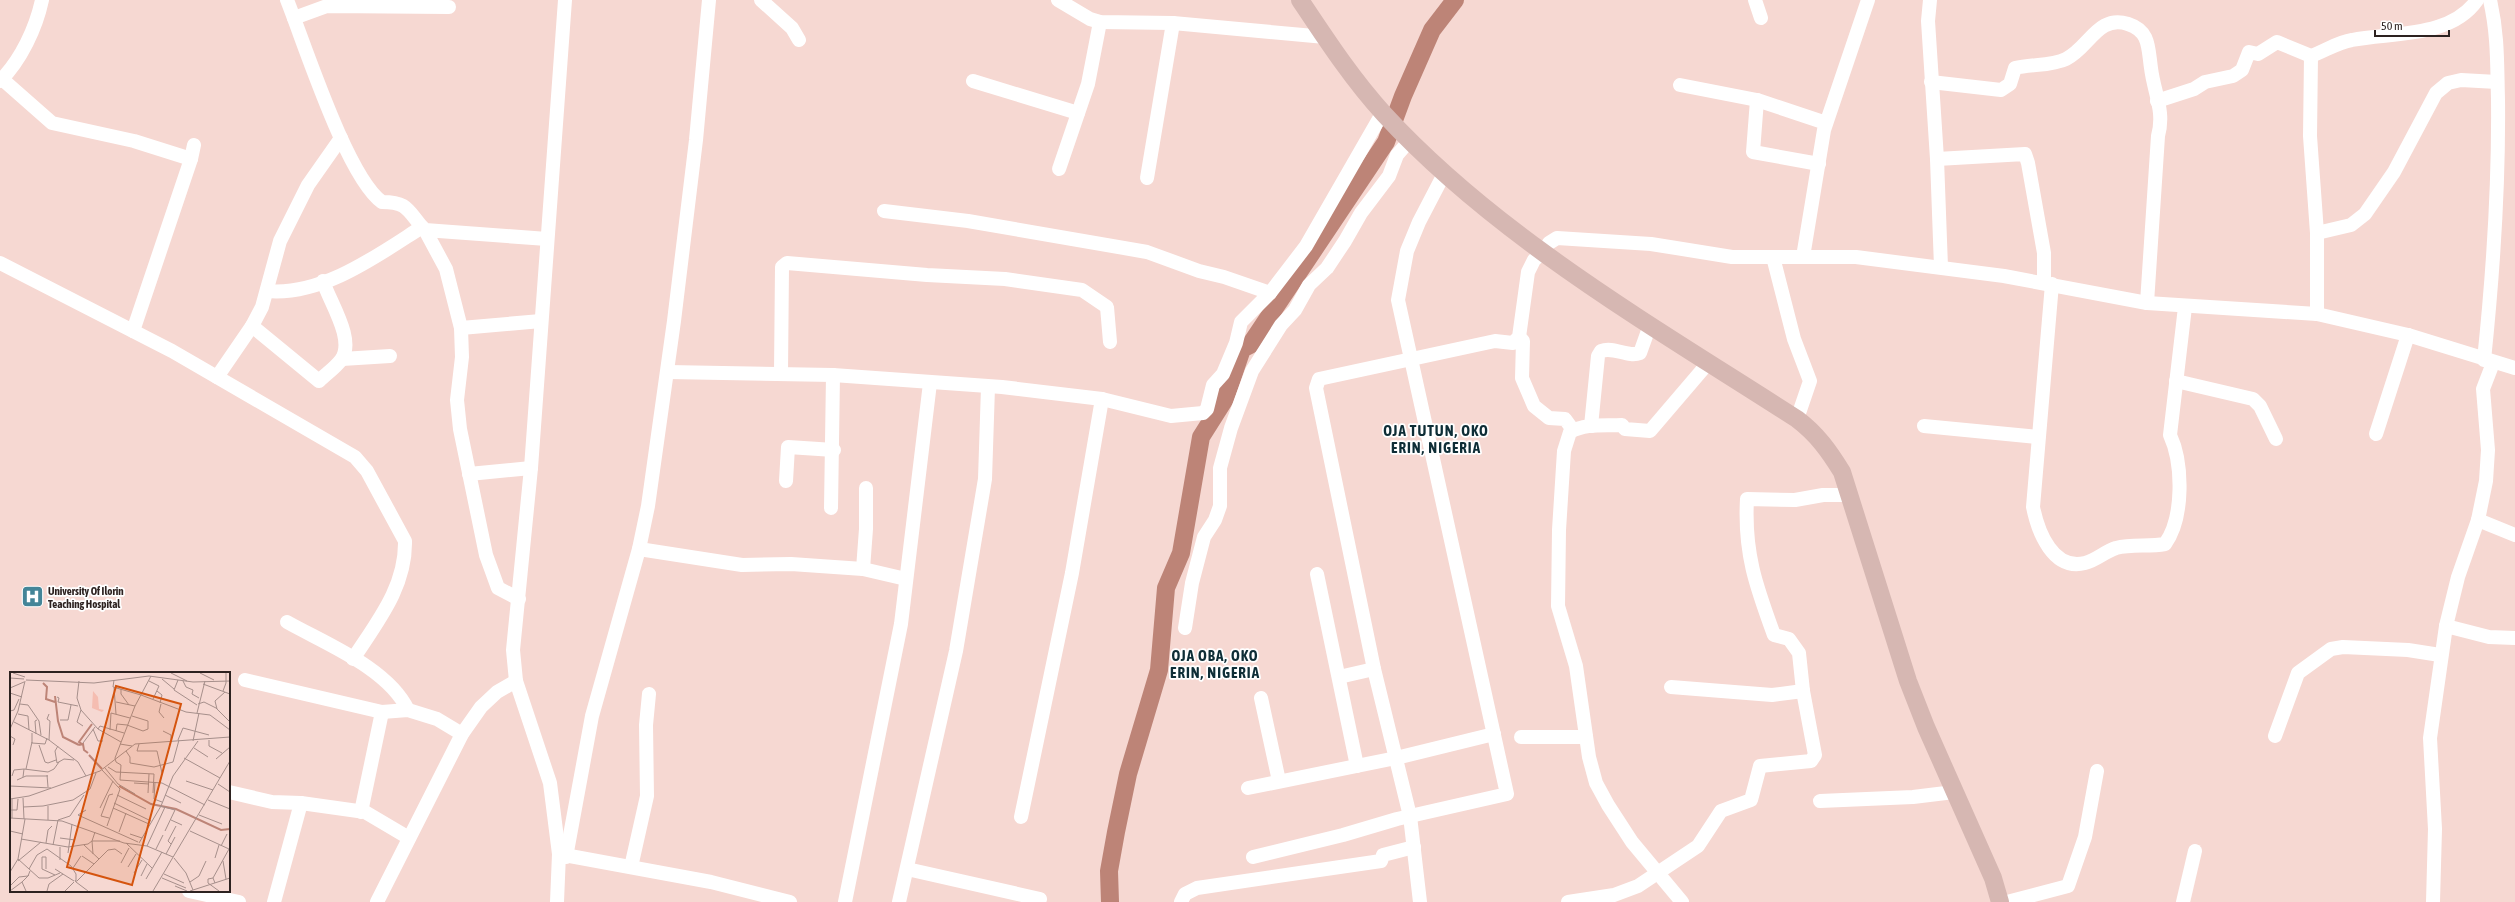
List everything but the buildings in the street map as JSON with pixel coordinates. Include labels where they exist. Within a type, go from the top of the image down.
[{"type":"main road","points":[[1300,0],[1325,37],[1385,115],[1444,174],[1544,251],[1615,303],[1797,419],[1810,429],[1827,447],[1842,472],[1908,681],[1954,792],[1993,878],[2000,902]]},
{"type":"street","points":[[42,0],[38,15],[24,47],[1,80],[52,123],[192,152],[133,331]]},
{"type":"street","points":[[287,0],[341,138],[367,188],[382,202],[398,202],[424,228],[446,269],[461,328],[462,357],[457,400],[469,474],[486,555],[495,581],[501,592],[519,599]]},
{"type":"street","points":[[562,855],[550,783],[516,680],[513,650],[531,468],[565,0]]},
{"type":"street","points":[[557,902],[562,855],[592,716],[639,549],[648,506],[668,372],[696,140],[709,0]]},
{"type":"street","points":[[761,0],[792,28],[799,40]]},
{"type":"street","points":[[1058,0],[1090,19],[1100,22],[1173,23],[1325,37]]},
{"type":"street","points":[[1755,0],[1761,18]]},
{"type":"street","points":[[1803,257],[1826,123],[1868,0]]},
{"type":"street","points":[[1930,0],[1928,21],[1937,159],[1941,267]]},
{"type":"street","points":[[2157,101],[2194,88],[2204,82],[2233,76],[2242,70],[2249,52],[2258,54],[2277,42],[2311,56],[2351,40],[2424,30],[2458,20],[2477,0]]},
{"type":"street","points":[[2433,902],[2435,829],[2430,738],[2440,655],[2458,577],[2478,520],[2486,481],[2488,450],[2483,389],[2489,361],[2498,148],[2498,52],[2490,0]]},
{"type":"street","points":[[294,18],[322,7],[373,3],[449,7]]},
{"type":"street","points":[[1931,82],[2001,90],[2010,84],[2015,68],[2067,59],[2097,29],[2108,23],[2121,21],[2138,27],[2147,39],[2153,87],[2161,109],[2162,122],[2158,136],[2147,303]]},
{"type":"street","points":[[1059,169],[1088,84],[1100,22]]},
{"type":"street","points":[[1147,178],[1173,23]]},
{"type":"street","points":[[2311,56],[2310,136],[2317,233],[2317,314]]},
{"type":"street","points":[[2317,233],[2351,225],[2365,214],[2394,172],[2436,93],[2448,83],[2461,80],[2497,82]]},
{"type":"street","points":[[973,81],[1078,113]]},
{"type":"street","points":[[1680,85],[1757,100],[1826,123]]},
{"type":"street","points":[[1757,100],[1753,152],[1819,164]]},
{"type":"street","points":[[668,372],[781,372],[833,374],[988,387],[1102,399],[1171,416],[1206,412],[1211,388],[1223,374],[1236,343],[1241,322],[1270,293],[1306,246],[1385,115]]},
{"type":"street","points":[[217,377],[252,326],[267,291],[280,241],[308,185],[341,138]]},
{"type":"street","points":[[1185,628],[1192,583],[1204,537],[1215,520],[1220,506],[1220,468],[1231,428],[1252,371],[1281,325],[1295,310],[1308,285],[1327,268],[1361,213],[1389,176],[1397,155],[1410,140]]},
{"type":"street","points":[[1937,159],[2025,154],[2044,253],[2048,283],[2034,513],[2042,540],[2064,561],[2075,565],[2086,563],[2116,548],[2165,544],[2169,538],[2176,517],[2179,491],[2176,448],[2170,435],[2185,307]]},
{"type":"street","points":[[1253,857],[1410,816],[1507,794],[1398,300],[1407,251],[1419,222],[1444,174]]},
{"type":"street","points":[[884,211],[968,221],[1147,252],[1199,271],[1224,277],[1270,293]]},
{"type":"street","points":[[267,291],[300,288],[348,274],[424,228],[547,239]]},
{"type":"street","points":[[1420,902],[1410,816],[1374,669],[1316,388],[1319,379],[1495,341],[1514,343],[1518,337],[1528,272],[1534,260],[1544,251],[1549,243],[1557,238],[1585,238],[1651,244],[1732,257],[1856,257],[1941,267],[2048,283],[2147,303],[2185,307],[2317,314],[2408,335],[2515,368]]},
{"type":"street","points":[[1773,257],[1794,339],[1810,381],[1797,419]]},
{"type":"street","points":[[0,263],[133,331],[217,377],[355,457],[367,471],[405,541],[405,552],[397,588],[353,659]]},
{"type":"street","points":[[781,372],[782,267],[787,263],[927,275],[1005,279],[1082,290],[1107,307],[1110,342]]},
{"type":"street","points":[[252,326],[319,381],[342,359],[346,349],[340,316],[328,297],[323,281]]},
{"type":"street","points":[[461,328],[541,321]]},
{"type":"street","points":[[1591,426],[1598,356],[1601,351],[1606,349],[1635,355],[1640,353],[1650,325]]},
{"type":"street","points":[[2376,434],[2408,335]]},
{"type":"street","points":[[1518,337],[1523,341],[1522,378],[1534,406],[1548,418],[1565,419],[1573,430]]},
{"type":"street","points":[[342,359],[390,356]]},
{"type":"street","points":[[1682,902],[1632,842],[1596,783],[1586,737],[1576,666],[1558,606],[1559,530],[1564,451],[1573,430],[1581,426],[1622,425],[1625,429],[1650,431],[1709,362]]},
{"type":"street","points":[[831,508],[834,450],[833,374]]},
{"type":"street","points":[[2176,381],[2252,399],[2260,406],[2276,438]]},
{"type":"street","points":[[846,902],[901,624],[930,383]]},
{"type":"street","points":[[898,902],[907,869],[956,651],[983,487],[988,387]]},
{"type":"street","points":[[1021,817],[1072,573],[1102,399]]},
{"type":"street","points":[[1924,426],[2038,437]]},
{"type":"street","points":[[786,481],[788,447],[834,450]]},
{"type":"street","points":[[469,474],[531,468]]},
{"type":"street","points":[[862,569],[866,529],[866,488]]},
{"type":"street","points":[[1568,902],[1614,895],[1638,886],[1698,846],[1721,811],[1751,800],[1760,766],[1812,761],[1815,755],[1803,691],[1799,653],[1789,639],[1774,636],[1753,576],[1749,549],[1748,499],[1796,500],[1822,495],[1849,495]]},
{"type":"street","points":[[2478,520],[2515,535]]},
{"type":"street","points":[[639,549],[742,565],[791,564],[862,569],[906,579]]},
{"type":"street","points":[[1317,574],[1357,766]]},
{"type":"street","points":[[287,622],[353,659],[388,682],[401,696],[408,710]]},
{"type":"street","points":[[2446,626],[2489,637],[2515,638]]},
{"type":"street","points":[[2275,736],[2298,674],[2332,649],[2343,647],[2408,650],[2440,655]]},
{"type":"street","points":[[1339,677],[1374,669]]},
{"type":"street","points":[[245,680],[382,712],[408,710],[437,719],[462,734]]},
{"type":"street","points":[[376,902],[462,734],[481,708],[496,692],[516,680]]},
{"type":"street","points":[[1671,687],[1772,695],[1803,691]]},
{"type":"street","points":[[631,867],[647,796],[646,725],[649,694]]},
{"type":"street","points":[[1261,698],[1279,781]]},
{"type":"street","points":[[361,812],[382,712]]},
{"type":"street","points":[[1248,788],[1396,758],[1494,734]]},
{"type":"street","points":[[1521,736],[1586,737]]},
{"type":"street","points":[[2007,902],[2068,886],[2085,837],[2097,771]]},
{"type":"street","points":[[230,792],[272,802],[301,803],[361,812],[409,838]]},
{"type":"street","points":[[1820,801],[1913,797],[1954,792]]},
{"type":"street","points":[[274,902],[301,803]]},
{"type":"street","points":[[1181,902],[1185,894],[1197,888],[1381,861],[1383,854],[1414,847]]},
{"type":"street","points":[[2183,902],[2196,851]]},
{"type":"street","points":[[562,855],[711,882],[790,902]]},
{"type":"street","points":[[907,869],[1040,899]]},
{"type":"street","points":[[194,892],[235,901]]},
{"type":"waterway","points":[[1110,902],[1109,871],[1116,832],[1128,774],[1159,670],[1166,588],[1181,553],[1201,437],[1225,399],[1242,349],[1250,345],[1386,142],[1403,96],[1432,30],[1455,0]]},
{"type":"place","name":"University Of Ilorin Teaching Hospital","points":[[32,597]]},
{"type":"district","name":"OJA TUTUN, OKO ERIN, NIGERIA","points":[[1436,440]]},
{"type":"district","name":"OJA OBA, OKO ERIN, NIGERIA","points":[[1215,664]]}]
